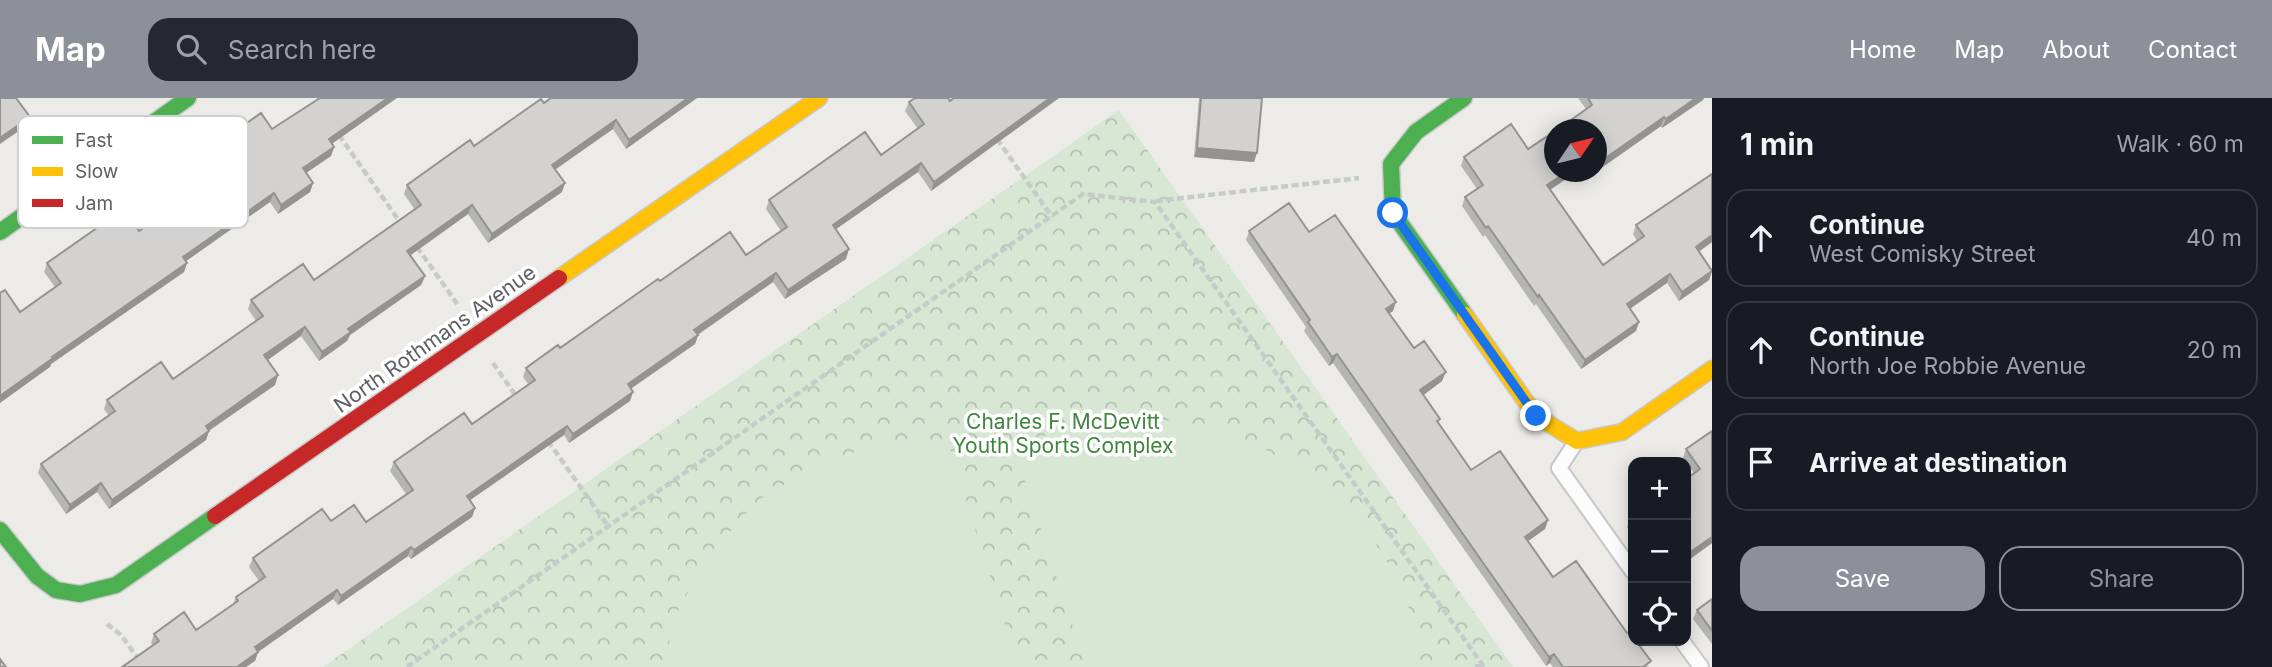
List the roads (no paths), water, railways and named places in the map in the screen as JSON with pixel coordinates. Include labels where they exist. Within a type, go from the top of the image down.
[{"type":"street","points":[[163,116],[188,98]]},
{"type":"street","name":"North Rothmans Avenue","points":[[0,530],[35,574],[51,587],[68,593],[93,592],[116,585],[819,98]]},
{"type":"street","points":[[1464,98],[1416,132],[1391,169],[1393,213],[1536,416],[1577,441],[1622,432],[1712,369]]},
{"type":"street","points":[[0,232],[18,219]]},
{"type":"lane","points":[[1577,441],[1559,468],[1628,565]]},
{"type":"lane","points":[[1686,646],[1701,667]]},
{"type":"park label","name":"Charles F. McDevitt Youth Sports Complex","points":[[1063,434]]}]
